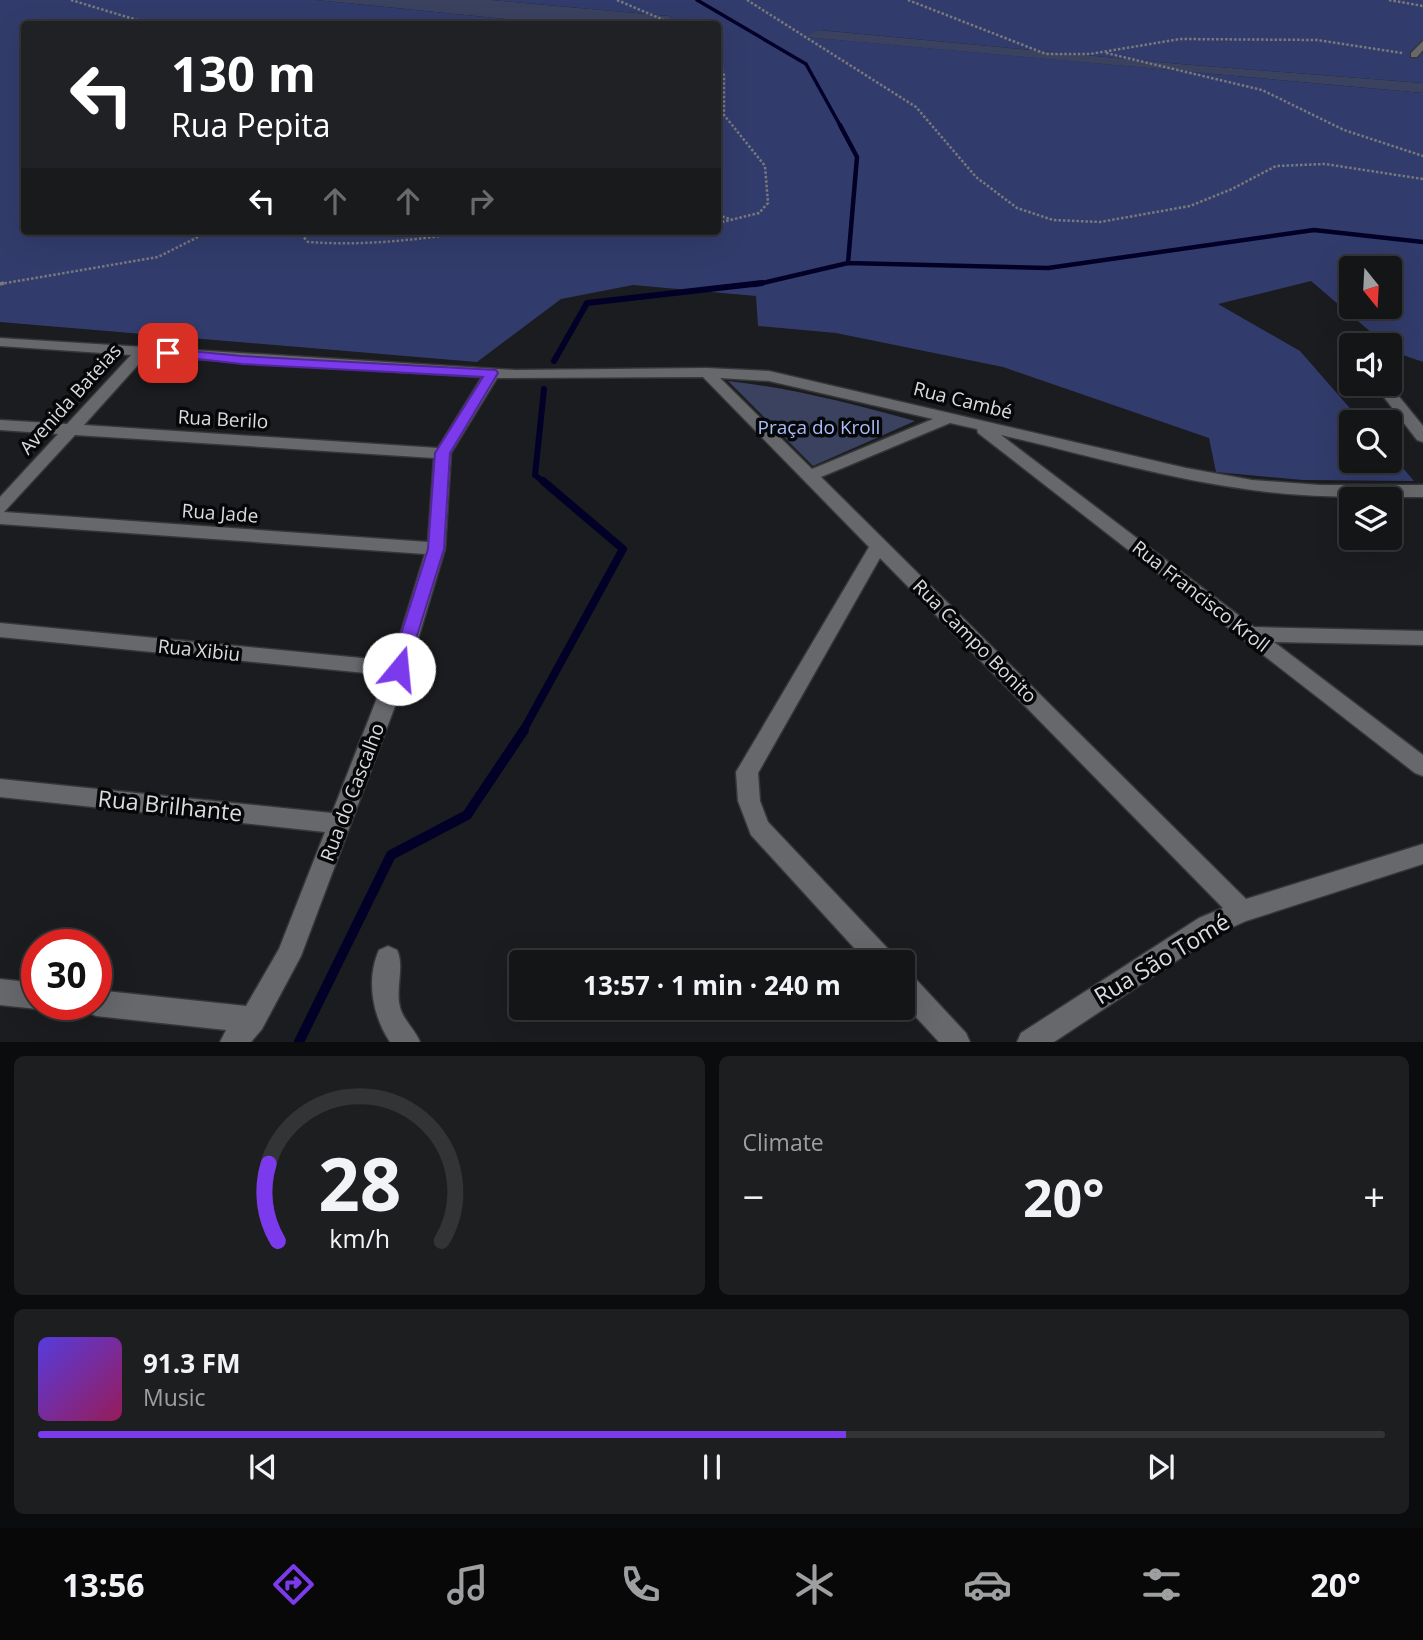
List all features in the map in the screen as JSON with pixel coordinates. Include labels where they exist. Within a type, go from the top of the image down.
[{"type":"street","points":[[1414,55],[1423,44]]},
{"type":"street","name":"Rua Cambé","points":[[0,342],[143,350],[242,360],[559,376],[706,372],[769,376],[1186,473],[1252,485],[1320,491],[1423,491]]},
{"type":"street","name":"Avenida Bateias","points":[[0,508],[143,350]]},
{"type":"street","name":"Rua Campo Bonito","points":[[706,372],[1242,911]]},
{"type":"street","name":"Rua do Cascalho","points":[[233,1041],[253,1020],[289,956],[399,669],[436,549],[443,453],[492,373]]},
{"type":"street","points":[[1390,396],[1423,437]]},
{"type":"street","points":[[809,476],[949,418]]},
{"type":"street","name":"Rua Berilo","points":[[0,425],[443,453]]},
{"type":"street","name":"Rua Francisco Kroll","points":[[978,426],[1423,767]]},
{"type":"street","name":"Rua Jade","points":[[0,518],[436,549]]},
{"type":"street","points":[[872,950],[760,828],[749,801],[747,772],[879,544]]},
{"type":"street","name":"Rua Xibiu","points":[[0,630],[399,669]]},
{"type":"street","points":[[1250,634],[1423,638]]},
{"type":"street","name":"Rua Brilhante","points":[[0,788],[340,824]]},
{"type":"street","name":"Rua São Tomé","points":[[1030,1041],[1208,926],[1242,911],[1423,854]]},
{"type":"street","points":[[388,958],[384,998],[391,1024],[407,1041]]},
{"type":"street","points":[[0,992],[21,994]]},
{"type":"street","points":[[915,997],[957,1041]]},
{"type":"street","points":[[112,1005],[253,1020]]},
{"type":"path","points":[[71,0],[140,21]]},
{"type":"path","points":[[617,0],[666,21]]},
{"type":"path","points":[[747,0],[916,107],[976,177],[1017,208],[1053,220],[1100,222],[1190,206],[1232,189],[1276,166],[1325,164],[1423,179]]},
{"type":"path","points":[[908,0],[1046,54],[1098,52],[1180,39],[1250,39],[1317,40],[1414,55]]},
{"type":"path","points":[[1389,0],[1423,6]]},
{"type":"path","points":[[1098,52],[1118,54],[1262,90],[1345,130],[1423,156]]},
{"type":"path","points":[[721,68],[724,75],[724,115],[765,166],[768,203],[759,213],[721,222]]},
{"type":"path","points":[[721,216],[734,220]]},
{"type":"path","points":[[0,284],[158,257],[202,235]]},
{"type":"path","points":[[302,235],[308,242],[345,246],[389,244],[447,235]]},
{"type":"green space","points":[[316,0],[492,0],[669,16],[673,21],[525,21]]},
{"type":"green space","points":[[819,30],[1180,64],[1423,83],[1423,93],[803,37]]},
{"type":"green space","name":"Praça do Kroll","points":[[728,381],[799,392],[915,421],[813,466]]},
{"type":"shaded area","points":[[0,0],[316,0],[525,21],[21,21],[21,235],[721,235],[721,21],[673,21],[669,16],[492,0],[1423,0],[1423,83],[1180,64],[820,30],[805,37],[1423,93],[1423,362],[1402,355],[1402,333],[1372,333],[1356,319],[1402,319],[1402,256],[1339,256],[1339,305],[1311,281],[1218,304],[1300,351],[1352,410],[1339,410],[1339,473],[1402,473],[1402,467],[1414,481],[1303,480],[1216,472],[1209,438],[1003,367],[836,333],[758,326],[756,296],[633,285],[561,299],[477,362],[0,322]]},
{"type":"waterway","points":[[697,0],[806,64],[841,127]]},
{"type":"waterway","points":[[840,125],[857,157],[848,263]]},
{"type":"waterway","points":[[848,263],[1048,268],[1314,230],[1423,242]]},
{"type":"waterway","points":[[754,285],[848,263]]},
{"type":"waterway","points":[[554,361],[587,303],[762,283]]},
{"type":"waterway","points":[[544,389],[535,475],[545,483]]},
{"type":"waterway","points":[[523,731],[623,549],[543,481]]},
{"type":"waterway","points":[[299,1042],[391,855],[467,815],[524,730]]},
{"type":"route","points":[[168,353],[242,360],[492,373],[443,453],[436,549],[399,669]]}]
